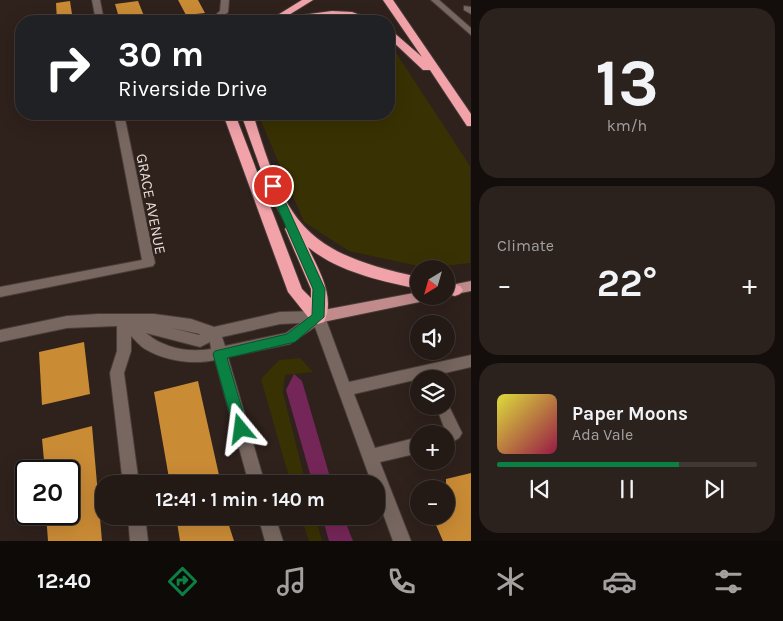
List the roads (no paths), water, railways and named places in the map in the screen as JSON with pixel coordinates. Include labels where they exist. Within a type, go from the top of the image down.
[{"type":"highway","points":[[283,15],[308,0]]},
{"type":"highway","points":[[388,0],[470,123]]},
{"type":"highway","points":[[314,15],[351,15]]},
{"type":"highway","points":[[395,39],[441,81]]},
{"type":"highway","points":[[231,120],[296,292],[318,317]]},
{"type":"highway","points":[[249,120],[279,201],[319,289],[318,317]]},
{"type":"highway","points":[[279,201],[290,221],[307,239],[332,256],[410,281]]},
{"type":"main road","points":[[455,289],[470,286]]},
{"type":"main road","points":[[318,317],[410,299]]},
{"type":"street","points":[[96,0],[99,15]]},
{"type":"street","points":[[220,15],[224,12],[225,0]]},
{"type":"street","points":[[435,0],[470,34]]},
{"type":"street","name":"GRACE AVENUE","points":[[0,292],[149,263],[120,120]]},
{"type":"street","points":[[0,336],[68,322],[98,320],[124,322],[200,340],[214,333],[280,318],[318,317]]},
{"type":"street","points":[[124,322],[150,346],[179,355],[201,357],[290,338],[318,317]]},
{"type":"street","points":[[318,317],[402,541]]},
{"type":"street","points":[[124,322],[124,350],[117,373],[130,475]]},
{"type":"street","points":[[214,333],[254,475]]},
{"type":"street","points":[[444,370],[470,361]]},
{"type":"street","points":[[346,389],[410,378]]},
{"type":"street","points":[[370,456],[410,447]]},
{"type":"street","points":[[137,525],[139,541]]},
{"type":"street","points":[[269,525],[274,541]]}]
